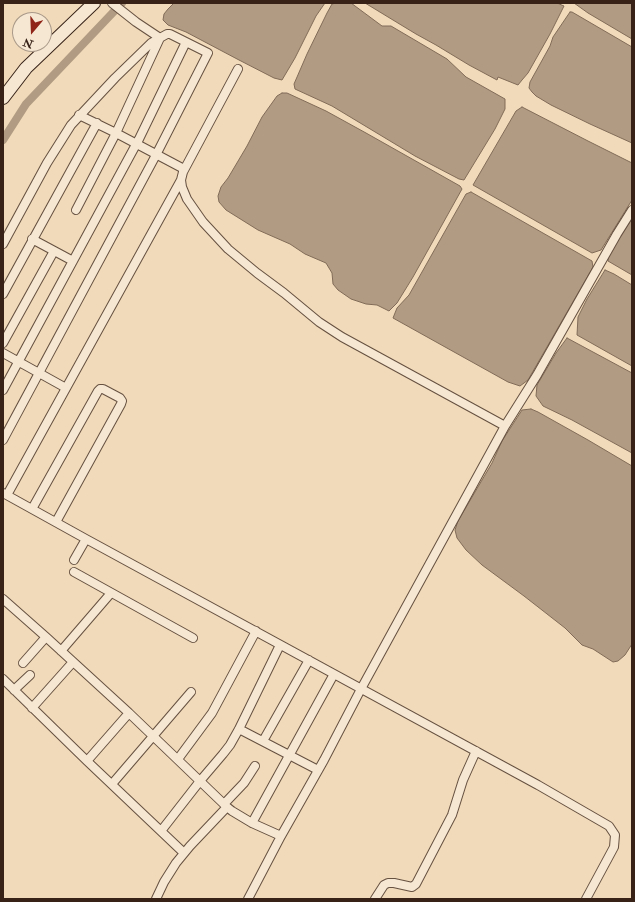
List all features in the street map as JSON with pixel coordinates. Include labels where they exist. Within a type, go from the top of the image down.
[{"type":"street","points":[[3,98],[26,68],[94,3]]},
{"type":"street","points":[[112,3],[136,22],[160,38]]},
{"type":"street","points":[[3,244],[47,163],[71,125],[115,78],[151,44],[167,34],[170,34],[208,53],[156,155],[3,440]]},
{"type":"street","points":[[76,210],[116,133],[160,38]]},
{"type":"street","points":[[3,390],[137,144],[186,42]]},
{"type":"street","points":[[238,69],[184,169],[181,180],[66,388],[5,494],[538,785],[609,826],[615,835],[614,847],[586,899]]},
{"type":"street","points":[[79,115],[184,169]]},
{"type":"street","points":[[3,294],[97,123]]},
{"type":"street","points":[[181,180],[187,199],[203,222],[228,249],[319,322],[342,337],[505,426]]},
{"type":"street","points":[[248,899],[505,426],[537,375],[632,210]]},
{"type":"street","points":[[32,239],[73,261]]},
{"type":"street","points":[[3,343],[54,251]]},
{"type":"street","points":[[3,353],[66,388]]},
{"type":"street","points":[[32,509],[98,391],[102,389],[120,398],[122,401],[121,404],[56,522]]},
{"type":"street","points":[[74,560],[86,539]]},
{"type":"street","points":[[74,572],[193,638]]},
{"type":"street","points":[[61,651],[112,593]]},
{"type":"street","points":[[3,599],[129,713],[232,811],[252,823],[281,836]]},
{"type":"street","points":[[178,759],[212,713],[256,631]]},
{"type":"street","points":[[23,663],[46,637]]},
{"type":"street","points":[[161,831],[223,754],[239,729],[280,645]]},
{"type":"street","points":[[263,742],[309,660]]},
{"type":"street","points":[[32,708],[73,662]]},
{"type":"street","points":[[252,823],[334,674]]},
{"type":"street","points":[[14,690],[30,675]]},
{"type":"street","points":[[3,679],[184,853]]},
{"type":"street","points":[[112,784],[191,692]]},
{"type":"street","points":[[87,761],[129,713]]},
{"type":"street","points":[[239,729],[318,770]]},
{"type":"street","points":[[375,899],[384,885],[388,883],[412,887],[416,884],[452,815],[463,780],[476,751]]},
{"type":"street","points":[[156,899],[164,882],[184,853],[244,783],[255,766]]},
{"type":"shaded area","points":[[174,3],[325,3],[316,16],[282,80],[274,78],[186,32],[168,25],[163,20],[164,14]]},
{"type":"shaded area","points":[[351,3],[382,26],[391,26],[447,59],[466,77],[505,99],[505,109],[495,129],[464,180],[459,179],[415,156],[332,106],[295,89],[294,84],[307,54],[332,4]]},
{"type":"shaded area","points":[[365,3],[557,3],[564,6],[528,73],[518,85],[498,77],[497,80],[469,65]]},
{"type":"shaded area","points":[[574,3],[632,3],[632,39],[588,13]]},
{"type":"shaded area","points":[[570,12],[632,47],[632,143],[551,105],[536,96],[529,88],[530,82],[550,46],[553,37]]},
{"type":"shaded area","points":[[282,93],[287,93],[326,111],[460,186],[462,189],[413,277],[397,303],[389,311],[377,305],[366,304],[351,299],[338,290],[333,284],[332,273],[326,263],[305,254],[290,244],[258,230],[226,210],[219,202],[218,196],[221,187],[247,146],[262,117],[277,96]]},
{"type":"shaded area","points":[[522,107],[632,163],[632,200],[601,250],[592,253],[473,185],[516,111]]},
{"type":"shaded area","points":[[471,192],[592,261],[593,267],[528,380],[520,386],[508,382],[393,318],[397,308],[409,295],[466,194]]},
{"type":"shaded area","points":[[632,219],[632,275],[608,261],[608,257]]},
{"type":"shaded area","points":[[605,270],[632,285],[632,366],[577,335],[578,317]]},
{"type":"shaded area","points":[[567,338],[632,373],[632,453],[543,406],[536,396],[537,385],[556,353]]},
{"type":"shaded area","points":[[531,409],[632,466],[632,644],[625,655],[618,661],[613,662],[593,649],[582,645],[565,628],[482,565],[466,550],[457,538],[455,530],[458,521],[492,463],[502,441],[522,410]]},
{"type":"waterway","points":[[3,140],[26,104],[122,3]]}]
